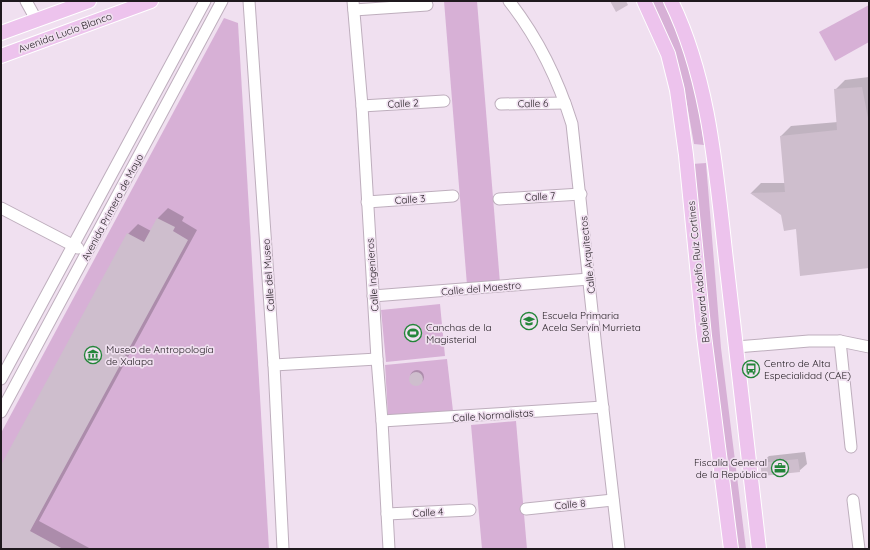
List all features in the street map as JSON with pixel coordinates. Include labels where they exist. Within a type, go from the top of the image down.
[{"type":"main road","name":"Avenida Lucio Blanco","points":[[1,33],[89,1]]},
{"type":"main road","name":"Avenida Lucio Blanco","points":[[1,56],[151,1]]},
{"type":"main road","name":"Boulevard Adolfo Ruiz Cortines","points":[[644,1],[668,54],[677,90],[686,155],[704,336],[731,549]]},
{"type":"main road","points":[[671,1],[692,52],[701,87],[714,155],[759,549]]},
{"type":"street","points":[[26,1],[37,21]]},
{"type":"street","name":"Avenida Primero de Mayo","points":[[1,378],[205,1]]},
{"type":"street","name":"Avenida Primero de Mayo","points":[[1,412],[222,1]]},
{"type":"street","name":"Calle del Museo","points":[[249,1],[274,365],[283,549]]},
{"type":"street","name":"Calle Arquitectos","points":[[509,1],[537,40],[565,103],[572,124],[581,194],[613,500],[620,549]]},
{"type":"street","points":[[354,6],[427,5]]},
{"type":"street","name":"Calle Ingenieros","points":[[354,6],[362,106],[366,202],[382,421],[389,549]]},
{"type":"street","name":"Calle 2","points":[[362,106],[444,101]]},
{"type":"street","name":"Calle 6","points":[[501,104],[565,103]]},
{"type":"street","name":"Calle 7","points":[[500,199],[581,194]]},
{"type":"street","name":"Calle 3","points":[[366,202],[453,196]]},
{"type":"street","points":[[1,208],[87,252]]},
{"type":"street","name":"Calle del Maestro","points":[[373,296],[589,279]]},
{"type":"street","points":[[736,346],[809,341],[840,341],[869,347]]},
{"type":"street","points":[[840,341],[851,447]]},
{"type":"street","points":[[274,365],[377,359]]},
{"type":"street","name":"Calle Normalistas","points":[[382,421],[603,407]]},
{"type":"street","name":"Calle 8","points":[[526,509],[613,500]]},
{"type":"street","points":[[853,500],[859,549]]},
{"type":"street","name":"Calle 4","points":[[387,514],[470,510]]},
{"type":"shaded area","points":[[444,1],[477,1],[500,283],[467,285]]},
{"type":"shaded area","points":[[651,1],[665,1],[675,20],[695,82],[704,145],[694,144],[683,82],[662,24]]},
{"type":"shaded area","points":[[869,5],[869,42],[835,61],[819,32]]},
{"type":"shaded area","points":[[224,18],[238,23],[269,549],[1,549],[1,433]]},
{"type":"shaded area","points":[[706,163],[721,348],[746,549],[736,549],[702,265],[692,164]]},
{"type":"shaded area","name":"Canchas de la Magisterial","points":[[440,304],[445,356],[386,362],[381,310]]},
{"type":"shaded area","points":[[447,359],[453,411],[388,415],[385,365]]},
{"type":"shaded area","points":[[516,421],[527,549],[482,549],[471,425]]},
{"type":"building","points":[[610,1],[626,1],[628,5],[616,12]]},
{"type":"building","points":[[862,87],[869,123],[869,268],[800,276],[796,229],[784,231],[781,215],[750,193],[785,192],[780,136],[837,130],[834,89]]},
{"type":"building","name":"Museo de Antropología de Xalapa","points":[[157,218],[175,227],[173,231],[188,240],[30,531],[63,549],[1,549],[1,465],[127,233],[144,242]]},
{"type":"building","points":[[413,372],[419,372],[423,376],[423,382],[419,386],[413,386],[409,382],[409,376]]},
{"type":"building","name":"Fiscalía General de la República","points":[[798,459],[800,472],[762,476],[760,463]]},
{"type":"place","name":"Escuela Primaria Acela Servín Murrieta","points":[[529,321]]},
{"type":"place","name":"Canchas de la Magisterial","points":[[413,333]]},
{"type":"place","name":"Museo de Antropología de Xalapa","points":[[93,355]]},
{"type":"place","name":"Centro de Alta Especialidad (CAE)","points":[[751,369]]},
{"type":"place","name":"Fiscalía General de la República","points":[[780,468]]}]
